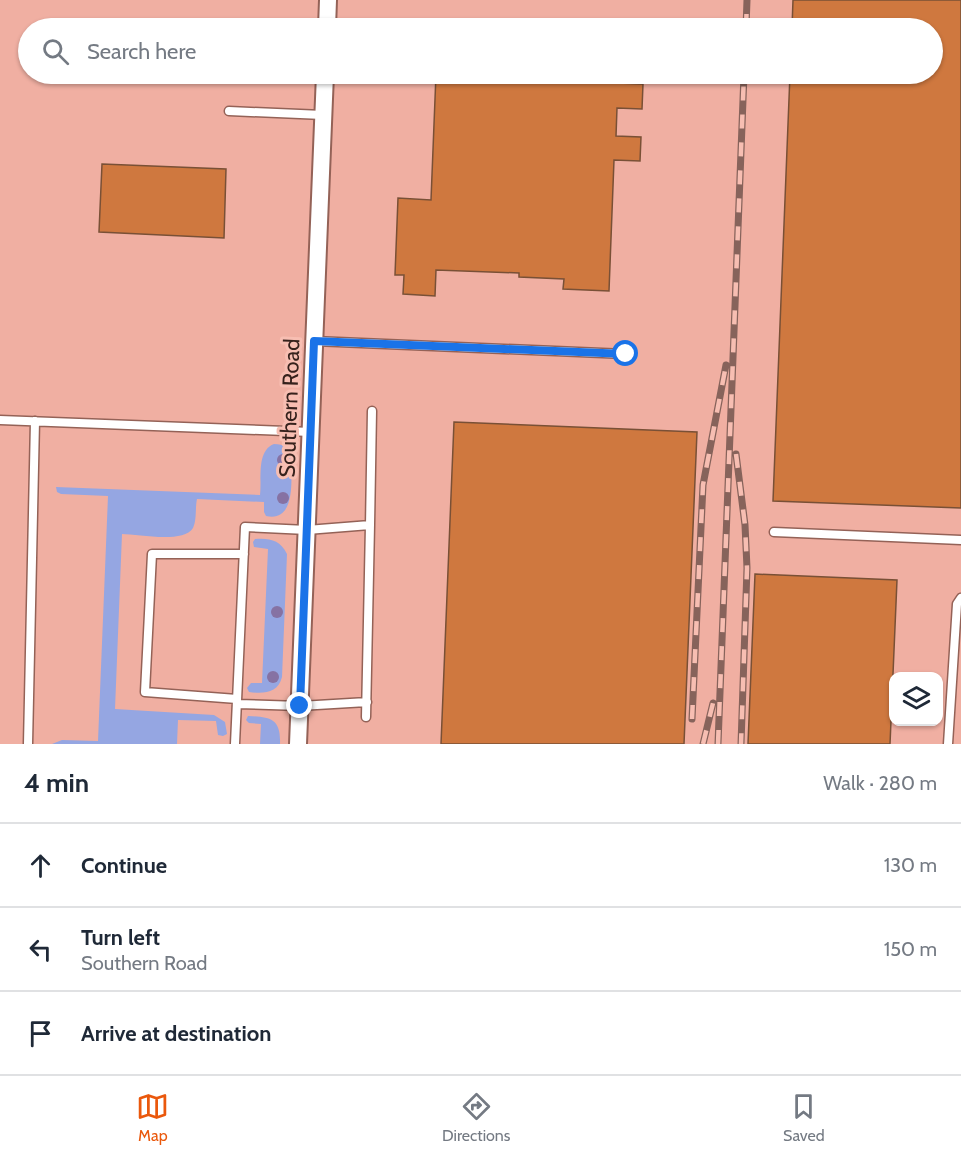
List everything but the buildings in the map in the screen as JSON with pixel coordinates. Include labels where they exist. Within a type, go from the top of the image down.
[{"type":"street","points":[[327,18],[328,0]]},
{"type":"street","name":"Southern Road","points":[[298,744],[325,84]]},
{"type":"lane","points":[[229,111],[323,115]]},
{"type":"lane","points":[[314,341],[626,354]]},
{"type":"lane","points":[[366,717],[372,411]]},
{"type":"lane","points":[[0,420],[311,432]]},
{"type":"lane","points":[[28,744],[35,421]]},
{"type":"lane","points":[[235,744],[245,527],[307,530],[370,525]]},
{"type":"lane","points":[[774,532],[961,540]]},
{"type":"lane","points":[[244,554],[152,554],[145,692],[300,706],[367,702]]},
{"type":"lane","points":[[948,744],[957,604],[961,598]]},
{"type":"shaded area","points":[[0,0],[961,0],[961,744],[0,744]]},
{"type":"shaded area","points":[[274,444],[286,447],[291,458],[290,496],[283,512],[276,516],[266,516],[264,502],[197,499],[194,525],[188,533],[170,537],[122,534],[115,709],[214,715],[225,722],[227,734],[218,735],[216,721],[178,720],[177,744],[52,744],[62,740],[98,741],[108,496],[61,494],[57,492],[56,487],[260,495],[262,459],[268,448]]},
{"type":"shaded area","points":[[255,539],[274,541],[287,554],[282,677],[274,689],[260,693],[249,692],[247,688],[251,683],[262,683],[268,549],[254,547]]},
{"type":"shaded area","points":[[248,716],[268,718],[273,721],[279,729],[280,744],[260,744],[261,724],[249,723],[246,720]]},
{"type":"railway","points":[[746,18],[747,0]]},
{"type":"railway","points":[[718,744],[744,84]]},
{"type":"railway","points":[[692,719],[703,485],[726,365]]},
{"type":"railway","points":[[736,454],[745,525],[747,568],[741,744]]},
{"type":"railway","points":[[703,744],[713,703]]},
{"type":"route","points":[[300,706],[314,341],[626,354]]}]
